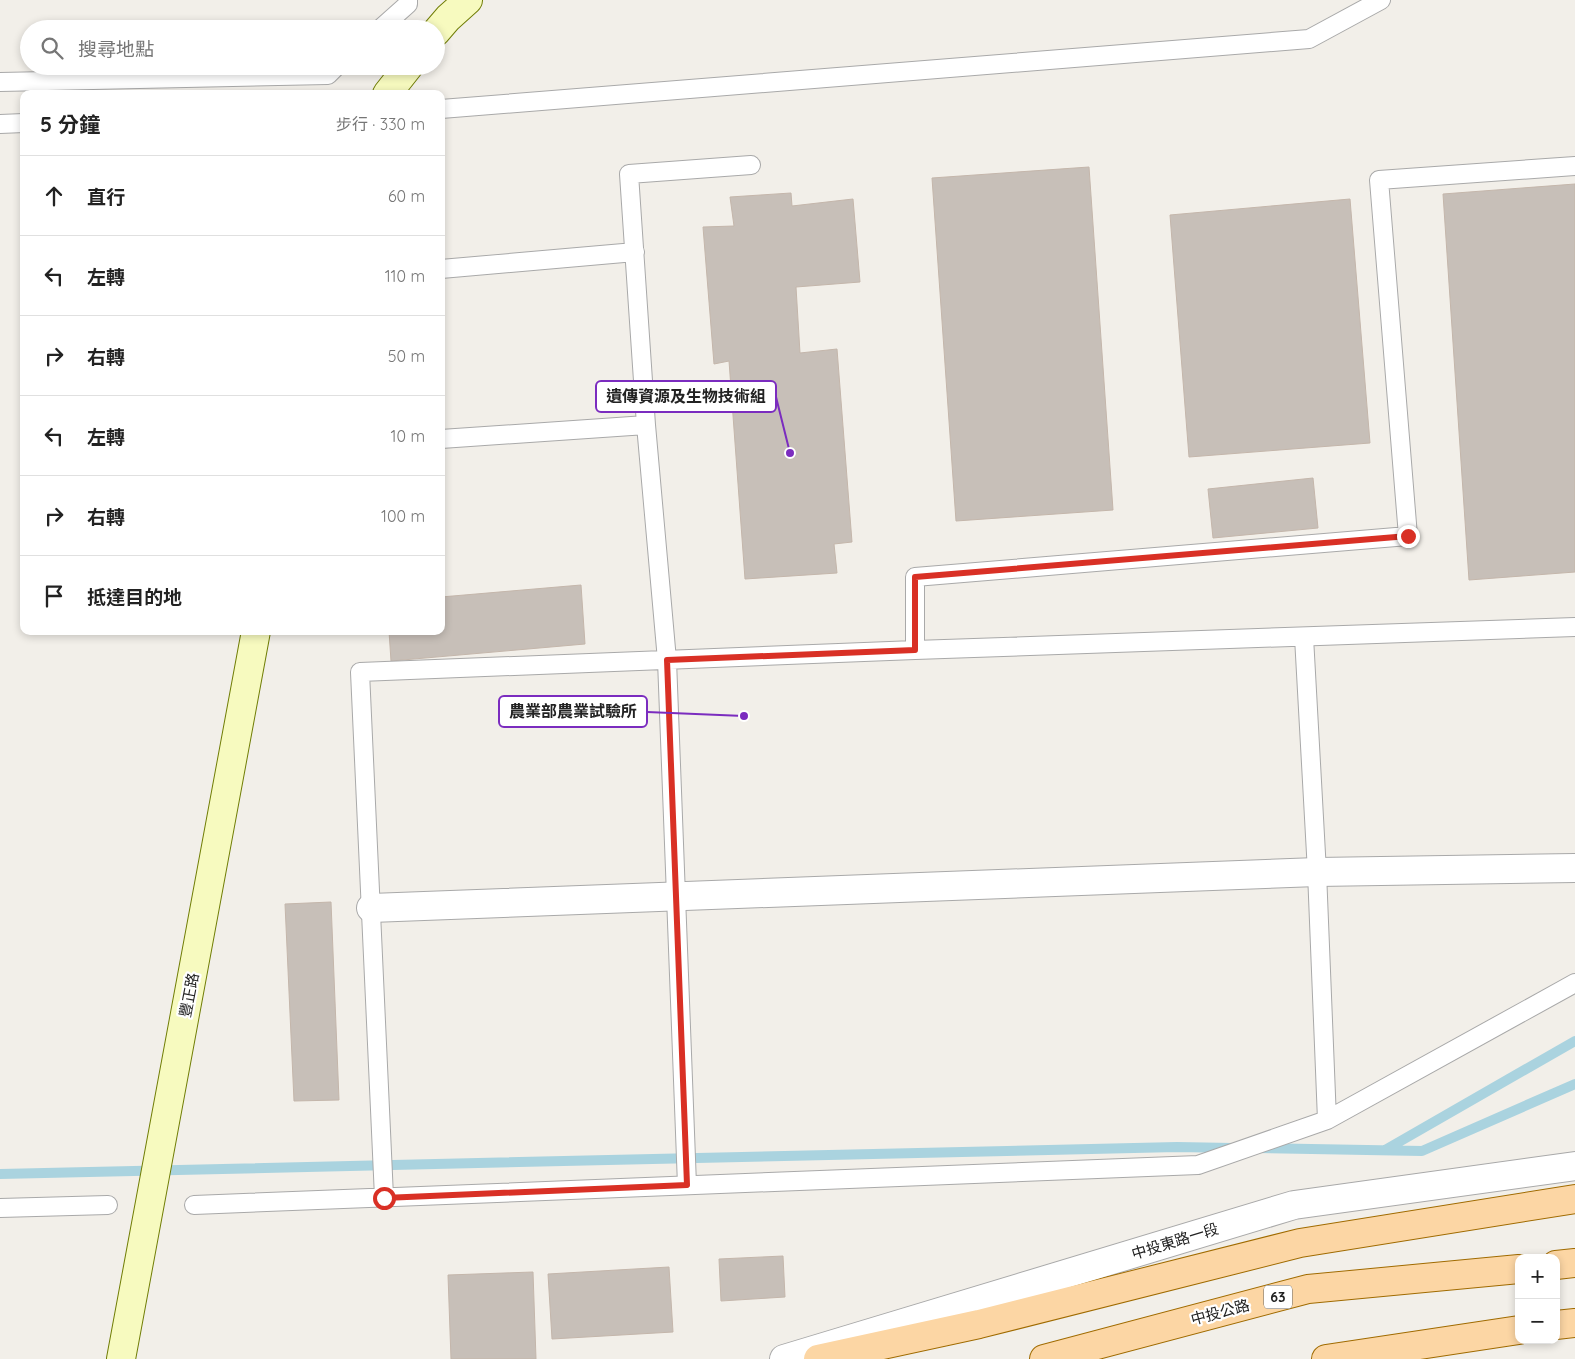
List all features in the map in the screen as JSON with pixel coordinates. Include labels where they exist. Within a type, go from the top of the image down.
[{"type":"main road","points":[[818,1359],[979,1324],[1300,1243],[1575,1199]]},
{"type":"main road","points":[[1560,1265],[1575,1263]]},
{"type":"main road","name":"中投公路","points":[[1044,1359],[1308,1289],[1515,1269]]},
{"type":"main road","points":[[1560,1324],[1575,1323]]},
{"type":"main road","points":[[1326,1359],[1515,1331]]},
{"type":"street","points":[[445,22],[468,0]]},
{"type":"street","points":[[390,90],[402,75]]},
{"type":"street","name":"豐正路","points":[[120,1359],[255,635]]},
{"type":"street","points":[[371,908],[1317,872],[1575,868]]},
{"type":"street","name":"中投東路一段","points":[[784,1359],[1294,1205],[1575,1166]]},
{"type":"lane","points":[[390,20],[408,4],[408,0]]},
{"type":"lane","points":[[445,109],[1309,38],[1381,0]]},
{"type":"lane","points":[[0,82],[328,75]]},
{"type":"lane","points":[[0,124],[20,123]]},
{"type":"lane","points":[[687,1185],[667,660],[646,425],[628,174],[751,166]]},
{"type":"lane","points":[[915,650],[915,577],[1408,536],[1379,180],[1575,166]]},
{"type":"lane","points":[[445,269],[634,252]]},
{"type":"lane","points":[[445,439],[646,425]]},
{"type":"lane","points":[[384,1198],[360,672],[1575,627]]},
{"type":"lane","points":[[1304,637],[1317,872],[1327,1120]]},
{"type":"lane","points":[[194,1205],[1198,1164],[1327,1120],[1575,983]]},
{"type":"lane","points":[[0,1208],[108,1205]]},
{"type":"building","points":[[1089,167],[1113,510],[956,521],[932,178]]},
{"type":"building","points":[[1575,184],[1575,572],[1469,580],[1443,194]]},
{"type":"building","points":[[791,193],[792,206],[853,199],[860,282],[796,287],[800,353],[837,349],[852,542],[834,544],[837,573],[745,579],[729,361],[714,364],[703,227],[734,226],[730,197]]},
{"type":"building","points":[[1350,199],[1370,443],[1189,457],[1170,215]]},
{"type":"building","points":[[1313,478],[1318,528],[1213,538],[1208,489]]},
{"type":"building","points":[[581,585],[585,644],[391,661],[389,635],[445,635],[445,597]]},
{"type":"building","points":[[331,902],[339,1100],[294,1101],[285,904]]},
{"type":"building","points":[[783,1256],[785,1297],[721,1301],[719,1259]]},
{"type":"building","points":[[669,1267],[673,1332],[552,1339],[548,1274]]},
{"type":"building","points":[[533,1272],[536,1359],[451,1359],[448,1275]]},
{"type":"waterway","points":[[1385,1150],[1575,1041]]},
{"type":"waterway","points":[[1257,1148],[1422,1151],[1575,1084]]},
{"type":"waterway","points":[[0,1174],[1177,1147],[1233,1148]]},
{"type":"place","name":"遺傳資源及生物技術組","points":[[790,453]]},
{"type":"place","name":"農業部農業試驗所","points":[[744,716]]},
{"type":"route","points":[[384,1198],[687,1185],[667,660],[915,650],[915,577],[1408,536]]}]
